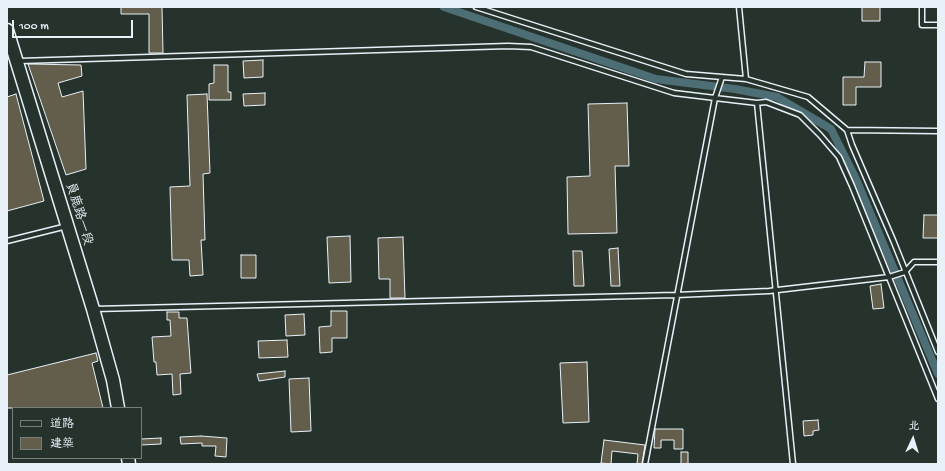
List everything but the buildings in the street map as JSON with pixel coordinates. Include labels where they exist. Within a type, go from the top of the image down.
[{"type":"main road","name":"員鹿路一段","points":[[7,30],[94,309],[113,380],[118,407]]},
{"type":"lane","points":[[476,7],[686,74],[746,79],[808,97],[847,130],[938,352]]},
{"type":"lane","points":[[739,7],[746,79]]},
{"type":"lane","points":[[922,7],[922,25],[938,25]]},
{"type":"lane","points":[[17,61],[508,46],[531,47],[674,92],[757,103],[766,102],[800,115],[839,157],[938,399]]},
{"type":"lane","points":[[645,464],[676,295],[716,98],[722,77]]},
{"type":"lane","points":[[757,103],[793,464]]},
{"type":"lane","points":[[847,130],[938,131]]},
{"type":"lane","points":[[7,241],[67,226]]},
{"type":"lane","points":[[94,309],[676,295],[775,291],[888,277],[905,272],[914,262],[938,262]]},
{"type":"waterway","points":[[444,7],[656,79],[735,89],[777,97],[831,129],[856,179],[938,374]]}]
